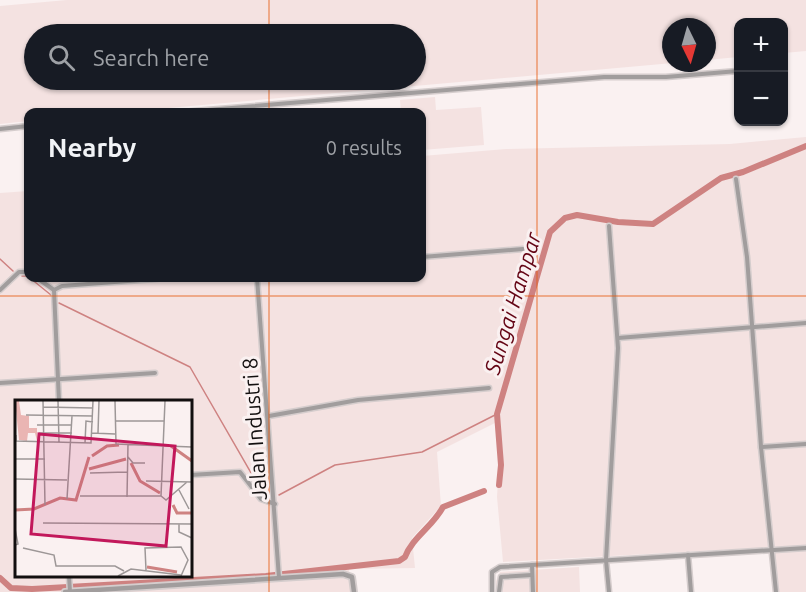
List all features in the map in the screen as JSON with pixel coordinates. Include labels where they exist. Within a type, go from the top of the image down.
[{"type":"street","points":[[231,108],[604,77],[666,77],[734,71]]},
{"type":"street","points":[[0,129],[24,126]]},
{"type":"street","points":[[736,179],[747,257],[761,447],[776,592]]},
{"type":"street","points":[[609,225],[618,338],[606,560],[609,592]]},
{"type":"street","points":[[426,257],[535,248]]},
{"type":"street","points":[[0,290],[19,272],[24,272]]},
{"type":"street","points":[[43,282],[54,290]]},
{"type":"street","points":[[54,290],[62,286],[114,282]]},
{"type":"street","name":"Jalan Industri 8","points":[[257,282],[279,576]]},
{"type":"street","points":[[54,290],[59,400]]},
{"type":"street","points":[[618,338],[806,323]]},
{"type":"street","points":[[0,383],[155,373]]},
{"type":"street","points":[[269,416],[358,400],[489,388]]},
{"type":"street","points":[[761,447],[806,444]]},
{"type":"street","points":[[192,475],[240,472],[261,499],[275,504]]},
{"type":"street","points":[[492,592],[491,575],[494,569],[806,548]]},
{"type":"street","points":[[688,555],[692,592]]},
{"type":"street","points":[[532,565],[533,592]]},
{"type":"street","points":[[68,590],[343,574],[350,576],[354,592]]},
{"type":"street","points":[[499,592],[501,577],[532,575]]},
{"type":"shaded area","points":[[67,0],[806,0],[806,51],[788,53],[788,18],[734,18],[734,57],[716,59],[716,18],[662,18],[662,64],[426,85],[426,24],[24,24],[24,90],[370,90],[168,108],[24,108],[24,121],[0,124],[0,6]]},
{"type":"shaded area","points":[[435,97],[436,110],[481,107],[484,145],[426,150],[426,108],[401,108],[400,100]]},
{"type":"shaded area","points":[[806,137],[806,592],[779,592],[774,547],[503,562],[497,497],[499,463],[495,423],[437,452],[441,506],[412,538],[415,568],[349,569],[351,592],[0,592],[0,193],[24,191],[24,282],[426,282],[426,156],[506,149],[730,144]]},
{"type":"shaded area","points":[[579,567],[580,592],[496,592],[496,581],[500,572]]},
{"type":"waterway","name":"Sungai Hampar","points":[[499,485],[501,465],[497,414],[550,232],[565,218],[577,215],[618,222],[653,224],[721,178],[743,172],[806,146]]},
{"type":"waterway","points":[[0,259],[13,271]]},
{"type":"waterway","points":[[35,282],[51,295]]},
{"type":"waterway","points":[[59,303],[190,367],[262,492],[271,495]]},
{"type":"waterway","points":[[279,495],[335,465],[422,452],[497,414]]},
{"type":"waterway","name":"Sungai Hampar","points":[[0,578],[11,588],[32,589],[266,576],[399,561],[405,557],[412,544],[443,507],[484,491]]}]
